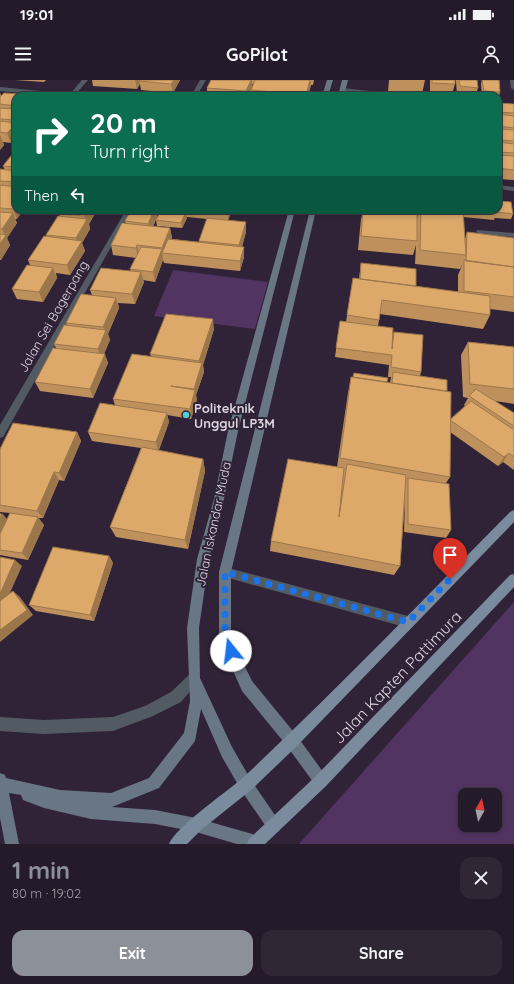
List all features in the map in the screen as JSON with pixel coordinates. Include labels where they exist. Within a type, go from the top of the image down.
[{"type":"main road","points":[[326,92],[330,80]]},
{"type":"main road","points":[[341,92],[344,80]]},
{"type":"main road","name":"Jalan Iskandar Muda","points":[[274,826],[246,785],[227,752],[194,678],[193,628],[203,559],[219,499],[233,431],[291,214]]},
{"type":"main road","name":"Jalan Iskandar Muda","points":[[312,214],[225,572],[225,639],[247,686],[292,741],[321,782]]},
{"type":"main road","points":[[176,844],[196,824],[246,785],[292,741],[514,515]]},
{"type":"main road","name":"Jalan Kapten Pattimura","points":[[255,843],[321,782],[514,579]]},
{"type":"main road","points":[[1,782],[60,797],[111,800],[154,783],[190,736],[196,701],[194,678]]},
{"type":"main road","points":[[1,782],[44,801],[91,812],[155,817],[196,824],[255,843]]},
{"type":"main road","points":[[1,782],[12,844]]},
{"type":"street","points":[[75,92],[85,80]]},
{"type":"street","points":[[196,92],[203,80]]},
{"type":"street","points":[[513,80],[514,88]]},
{"type":"street","points":[[0,89],[31,92]]},
{"type":"street","points":[[502,188],[514,189]]},
{"type":"street","name":"Jalan Sei Bagerpang","points":[[0,434],[127,214]]},
{"type":"street","points":[[480,232],[514,236]]},
{"type":"street","points":[[225,572],[408,622]]},
{"type":"street","points":[[0,724],[44,727],[113,724],[148,711],[176,697],[194,678]]},
{"type":"shaded area","points":[[173,270],[268,282],[255,329],[154,316]]},
{"type":"shaded area","points":[[514,602],[514,844],[299,844]]},
{"type":"building","points":[[174,80],[171,84],[139,81]]},
{"type":"building","points":[[211,80],[251,80],[246,91],[207,88]]},
{"type":"building","points":[[255,80],[310,80],[307,92],[273,92],[251,90]]},
{"type":"building","points":[[432,80],[455,80],[455,84],[432,83]]},
{"type":"building","points":[[459,80],[477,80],[478,88],[460,86]]},
{"type":"building","points":[[482,80],[499,80],[500,92],[484,91]]},
{"type":"building","points":[[4,93],[12,94],[12,106],[0,104],[0,97]]},
{"type":"building","points":[[502,103],[514,104],[514,113],[502,112]]},
{"type":"building","points":[[0,108],[12,109],[12,120],[0,119]]},
{"type":"building","points":[[502,114],[514,116],[514,128],[502,126]]},
{"type":"building","points":[[0,121],[12,122],[12,128],[7,133],[0,132]]},
{"type":"building","points":[[502,129],[514,130],[514,141],[502,140]]},
{"type":"building","points":[[502,142],[514,144],[514,153],[502,152]]},
{"type":"building","points":[[12,155],[12,167],[3,166]]},
{"type":"building","points":[[502,155],[514,156],[514,170],[502,168]]},
{"type":"building","points":[[0,169],[12,170],[12,182],[0,181]]},
{"type":"building","points":[[0,185],[12,186],[12,209],[0,208]]},
{"type":"building","points":[[502,201],[511,202],[513,214],[502,213]]},
{"type":"building","points":[[0,212],[12,213],[2,229],[0,229]]},
{"type":"building","points":[[59,214],[85,214],[84,216]]},
{"type":"building","points":[[129,214],[152,214],[148,224],[125,221]]},
{"type":"building","points":[[159,214],[185,214],[181,223],[156,220]]},
{"type":"building","points":[[363,214],[417,214],[417,241],[361,236]]},
{"type":"building","points":[[421,214],[463,214],[466,255],[420,250]]},
{"type":"building","points":[[58,216],[87,219],[76,238],[46,235]]},
{"type":"building","points":[[207,218],[246,222],[239,245],[199,241]]},
{"type":"building","points":[[122,223],[170,228],[162,248],[137,245],[136,248],[111,245]]},
{"type":"building","points":[[467,232],[514,238],[514,267],[466,261]]},
{"type":"building","points":[[0,234],[6,235],[0,244]]},
{"type":"building","points":[[44,236],[82,241],[67,265],[28,260]]},
{"type":"building","points":[[168,239],[244,247],[240,261],[162,253]]},
{"type":"building","points":[[141,247],[162,249],[153,272],[130,269]]},
{"type":"building","points":[[464,260],[514,267],[514,297],[464,291]]},
{"type":"building","points":[[361,263],[416,269],[416,286],[360,279]]},
{"type":"building","points":[[27,265],[53,268],[39,292],[12,289]]},
{"type":"building","points":[[101,268],[141,272],[132,294],[90,290]]},
{"type":"building","points":[[353,278],[490,296],[490,315],[382,300],[379,320],[347,315]]},
{"type":"building","points":[[81,294],[116,298],[103,327],[66,323]]},
{"type":"building","points":[[166,314],[213,319],[199,361],[150,354]]},
{"type":"building","points":[[340,321],[393,328],[392,349],[394,332],[423,335],[421,372],[391,367],[392,355],[336,348]]},
{"type":"building","points":[[64,325],[106,330],[98,349],[54,344]]},
{"type":"building","points":[[468,342],[514,347],[514,389],[470,384]]},
{"type":"building","points":[[53,348],[105,354],[90,389],[35,382]]},
{"type":"building","points":[[132,354],[202,363],[194,389],[171,386],[195,390],[190,409],[113,399]]},
{"type":"building","points":[[393,372],[447,380],[447,391],[392,383]]},
{"type":"building","points":[[354,373],[388,378],[387,382],[353,377]]},
{"type":"building","points":[[351,377],[451,392],[450,477],[340,458]]},
{"type":"building","points":[[476,389],[514,413],[514,426],[469,396]]},
{"type":"building","points":[[471,401],[514,430],[514,457],[509,453],[504,457],[450,420]]},
{"type":"building","points":[[100,403],[167,413],[156,442],[88,432]]},
{"type":"building","points":[[13,423],[77,432],[59,473],[54,472],[37,511],[0,505],[0,449]]},
{"type":"building","points":[[142,447],[203,459],[185,540],[110,527]]},
{"type":"building","points":[[288,459],[344,468],[339,517],[347,464],[406,475],[400,566],[271,541]]},
{"type":"building","points":[[408,478],[449,484],[451,530],[408,524]]},
{"type":"building","points":[[10,513],[38,517],[22,553],[0,550],[0,534]]},
{"type":"building","points":[[53,547],[109,556],[90,615],[29,605]]},
{"type":"building","points":[[0,557],[15,560],[0,594]]},
{"type":"building","points":[[13,591],[27,610],[0,630],[0,601]]},
{"type":"place","name":"Politeknik Unggul LP3M","points":[[186,415]]},
{"type":"route","points":[[231,651],[225,639],[225,572],[408,622],[450,579]]}]
